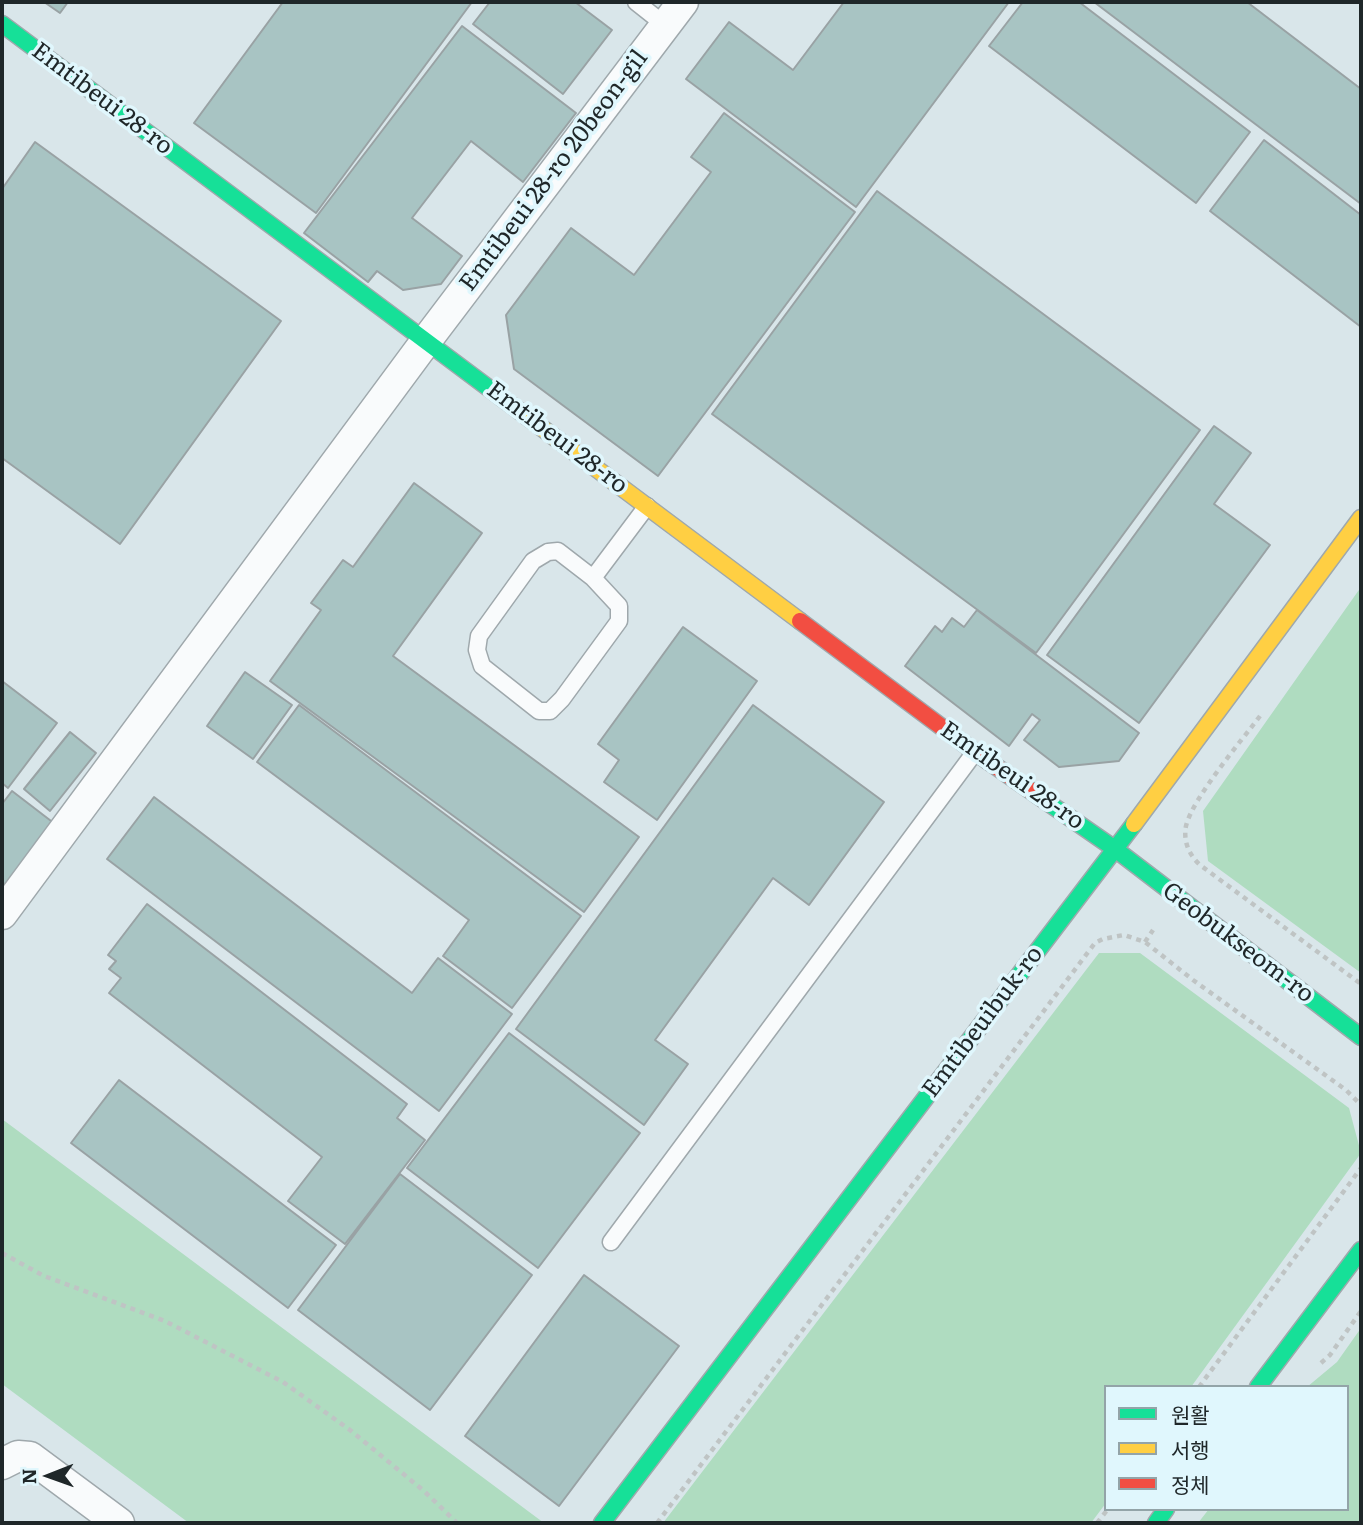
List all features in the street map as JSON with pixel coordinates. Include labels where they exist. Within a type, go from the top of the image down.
[{"type":"street","name":"Emtibeui 28-ro 20beon-gil","points":[[2,914],[426,341],[674,13]]},
{"type":"street","name":"Emtibeui 28-ro","points":[[2,24],[975,752],[1115,849]]},
{"type":"street","name":"Emtibeuibuk-ro","points":[[602,1523],[1115,849],[1361,518]]},
{"type":"street","name":"Geobukseom-ro","points":[[1115,849],[1361,1037]]},
{"type":"street","points":[[1260,1385],[1361,1250]]},
{"type":"street","points":[[2,1464],[18,1456],[30,1457],[119,1523]]},
{"type":"lane","points":[[636,2],[674,13]]},
{"type":"lane","points":[[593,578],[647,506]]},
{"type":"lane","points":[[558,551],[593,578],[619,606],[619,621],[562,699],[551,711],[539,711],[482,666],[477,650],[479,636],[533,561],[548,552],[558,551]]},
{"type":"lane","points":[[611,1242],[975,752]]},
{"type":"path","points":[[1266,708],[1194,806],[1186,826],[1188,850],[1202,867],[1361,984]]},
{"type":"path","points":[[1145,942],[1153,930]]},
{"type":"path","points":[[657,1523],[1090,948],[1103,939],[1124,935],[1145,942],[1361,1105]]},
{"type":"path","points":[[1356,1099],[1361,1093]]},
{"type":"path","points":[[1200,1385],[1361,1168]]},
{"type":"path","points":[[2,1253],[44,1276],[165,1321],[283,1382],[351,1430],[424,1491],[457,1523]]},
{"type":"green space","points":[[1361,587],[1361,973],[1208,861],[1203,811]]},
{"type":"green space","points":[[1099,953],[1140,953],[1349,1108],[1361,1153],[1192,1385],[1104,1385],[1104,1506],[1091,1523],[663,1523]]},
{"type":"green space","points":[[2,1119],[544,1523],[189,1523],[2,1384]]},
{"type":"green space","points":[[1361,1328],[1361,1523],[1198,1523],[1207,1511],[1349,1511],[1349,1385],[1309,1385],[1337,1362]]},
{"type":"building","points":[[44,2],[68,2],[60,13]]},
{"type":"building","points":[[283,2],[472,2],[316,213],[194,123]]},
{"type":"building","points":[[490,2],[575,2],[612,30],[563,94],[473,24]]},
{"type":"building","points":[[844,2],[1009,2],[856,207],[686,79],[729,22],[793,70]]},
{"type":"building","points":[[1023,2],[1079,2],[1250,132],[1196,203],[989,46]]},
{"type":"building","points":[[1094,2],[1247,2],[1361,89],[1361,204]]},
{"type":"building","points":[[462,26],[576,113],[523,182],[471,141],[412,218],[462,256],[441,284],[403,290],[377,271],[368,282],[304,233]]},
{"type":"building","points":[[724,113],[855,212],[658,476],[514,369],[506,315],[571,228],[634,275],[711,172],[691,157]]},
{"type":"building","points":[[1264,140],[1361,215],[1361,327],[1210,211]]},
{"type":"building","points":[[35,142],[281,321],[120,544],[2,458],[2,189]]},
{"type":"building","points":[[877,191],[1200,430],[1036,653],[712,414]]},
{"type":"building","points":[[1214,426],[1251,453],[1214,504],[1270,545],[1139,723],[1047,655]]},
{"type":"building","points":[[414,483],[482,533],[393,656],[639,837],[584,912],[270,681],[321,610],[311,603],[343,560],[353,567]]},
{"type":"building","points":[[977,610],[1139,733],[1119,761],[1059,767],[1024,740],[1040,720],[1032,714],[1009,746],[905,666],[935,626],[942,632],[952,618],[964,627]]},
{"type":"building","points":[[683,627],[757,681],[657,820],[604,782],[619,760],[598,744]]},
{"type":"building","points":[[245,672],[292,705],[253,759],[207,726]]},
{"type":"building","points":[[2,681],[57,723],[8,788],[2,783]]},
{"type":"building","points":[[299,705],[581,916],[512,1008],[443,956],[469,920],[257,762]]},
{"type":"building","points":[[753,705],[884,802],[809,905],[773,878],[655,1040],[688,1064],[644,1125],[516,1029]]},
{"type":"building","points":[[70,732],[96,753],[50,811],[24,789]]},
{"type":"building","points":[[12,791],[55,824],[7,886],[2,882],[2,804]]},
{"type":"building","points":[[154,797],[412,993],[438,958],[512,1014],[439,1111],[107,859]]},
{"type":"building","points":[[147,904],[407,1104],[397,1118],[425,1140],[345,1244],[288,1201],[322,1157],[109,993],[121,978],[109,969],[116,961],[108,955]]},
{"type":"building","points":[[509,1033],[640,1133],[538,1268],[407,1168]]},
{"type":"building","points":[[119,1080],[336,1245],[288,1308],[71,1143]]},
{"type":"building","points":[[400,1174],[532,1275],[430,1410],[298,1310]]},
{"type":"building","points":[[584,1275],[679,1346],[559,1506],[465,1436]]},
{"type":"traffic: fast","points":[[2,24],[522,413]]},
{"type":"traffic: fast","points":[[1037,795],[1115,849],[1361,1037]]},
{"type":"traffic: fast","points":[[602,1523],[1134,824]]},
{"type":"traffic: fast","points":[[1260,1385],[1361,1250]]},
{"type":"traffic: fast","points":[[1156,1523],[1165,1511]]},
{"type":"traffic: slow","points":[[522,413],[800,621]]},
{"type":"traffic: slow","points":[[1134,824],[1361,518]]},
{"type":"traffic: jam","points":[[800,621],[1037,795]]}]
